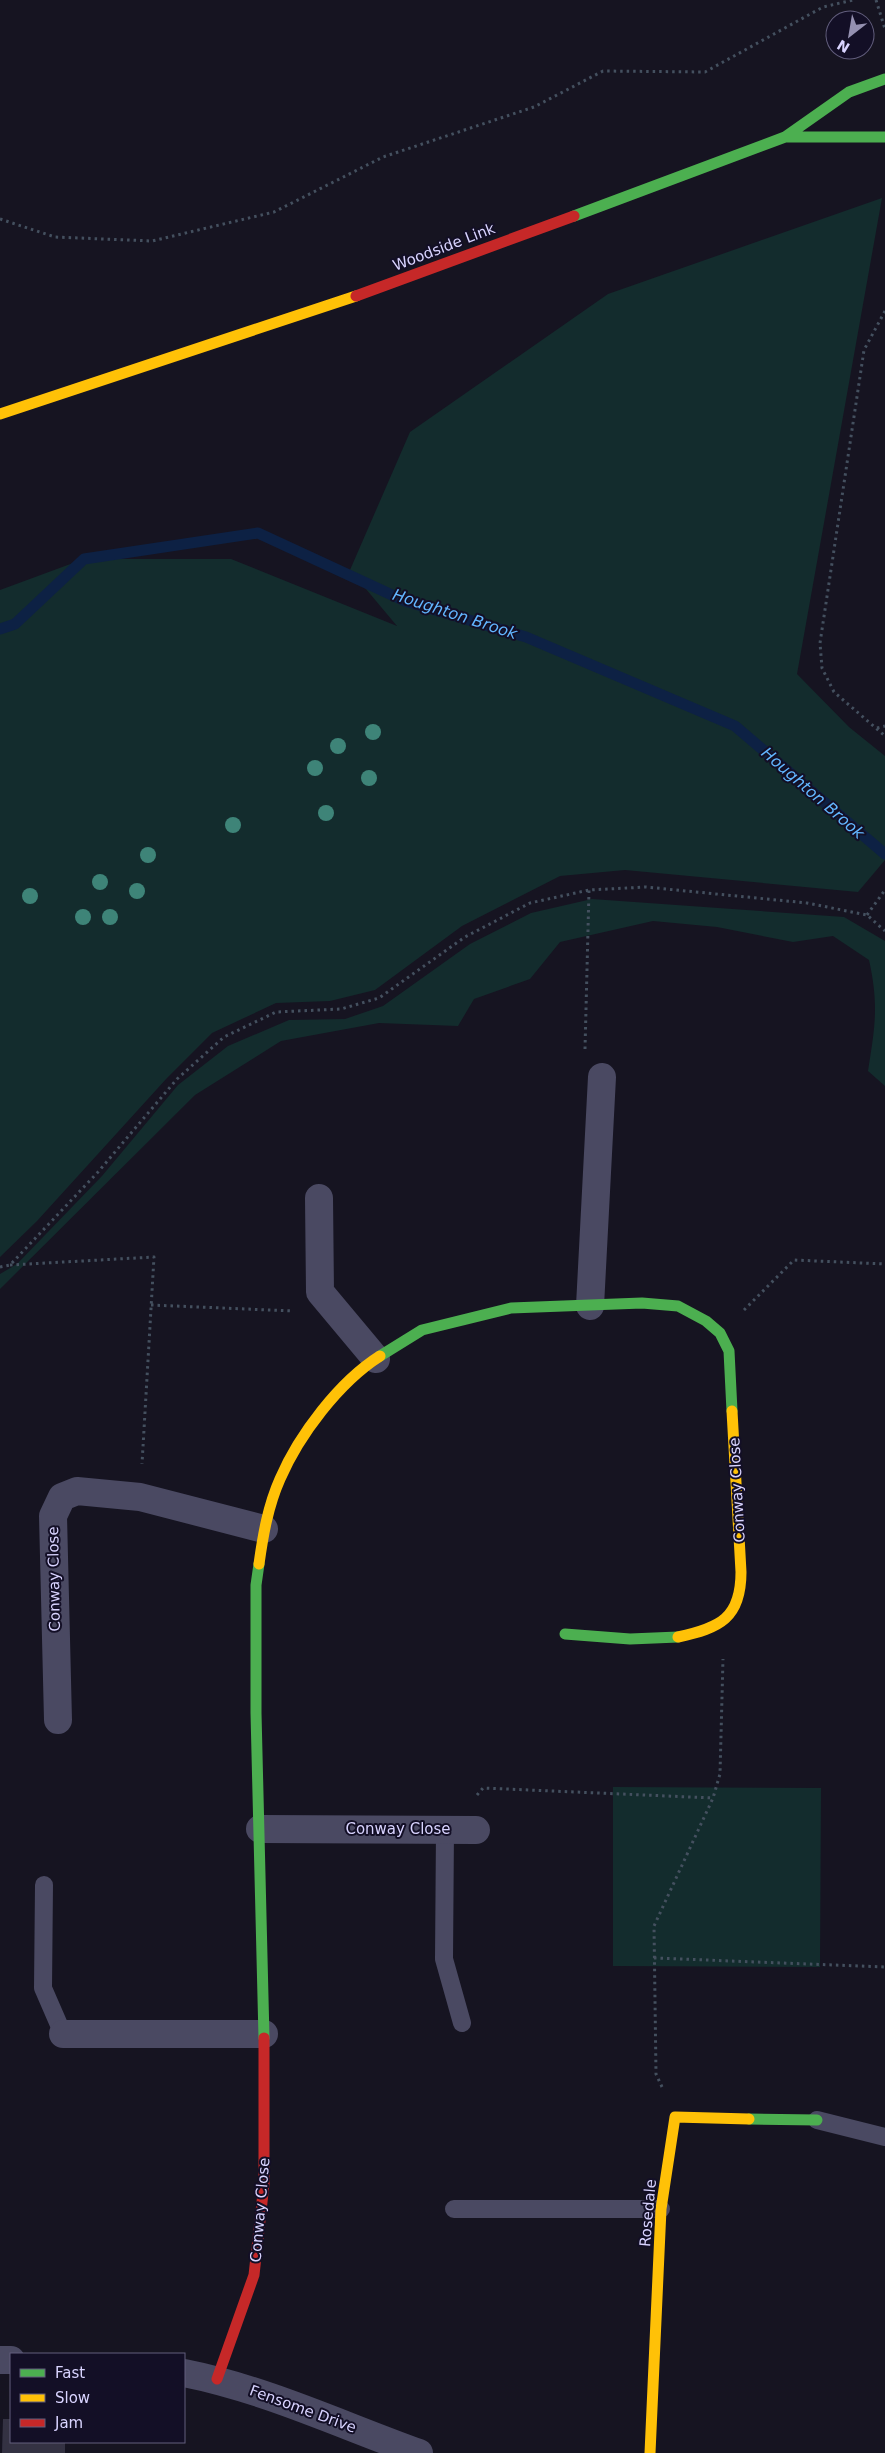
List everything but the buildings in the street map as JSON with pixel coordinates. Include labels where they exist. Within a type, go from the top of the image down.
[{"type":"street","name":"Woodside Link","points":[[0,414],[369,292],[784,137],[849,92],[885,79]]},
{"type":"street","points":[[784,137],[885,137]]},
{"type":"street","points":[[590,1306],[602,1077]]},
{"type":"street","points":[[318,1198],[320,1292],[376,1359]]},
{"type":"street","name":"Conway Close","points":[[217,2379],[254,2275],[264,2184],[264,2034],[256,1713],[256,1585],[264,1529],[280,1479],[309,1428],[348,1382],[376,1359],[422,1330],[511,1308],[642,1303],[678,1306],[706,1321],[720,1333],[729,1351],[742,1572],[741,1592],[735,1609],[724,1620]]},
{"type":"street","name":"Conway Close","points":[[58,1720],[53,1516],[62,1497],[76,1491],[140,1497],[264,1529]]},
{"type":"street","points":[[565,1634],[654,1640],[710,1628],[724,1620]]},
{"type":"street","name":"Conway Close","points":[[260,1829],[476,1830]]},
{"type":"street","points":[[63,2034],[264,2034]]},
{"type":"street","points":[[675,2117],[817,2120]]},
{"type":"street","name":"Rosedale","points":[[650,2453],[661,2209],[675,2117]]},
{"type":"street","name":"Fensome Drive","points":[[185,2372],[217,2379],[289,2403],[412,2452]]},
{"type":"lane","points":[[445,1829],[444,1959],[462,2023]]},
{"type":"lane","points":[[44,1885],[44,1988],[63,2034]]},
{"type":"lane","points":[[817,2120],[885,2136]]},
{"type":"lane","points":[[454,2209],[661,2209]]},
{"type":"path","points":[[0,219],[54,237],[152,241],[274,212],[383,157],[534,107],[603,71],[705,72],[823,7],[853,0]]},
{"type":"path","points":[[876,0],[885,29]]},
{"type":"path","points":[[885,311],[864,350],[820,643],[822,668],[834,692],[885,736]]},
{"type":"path","points":[[876,728],[885,726]]},
{"type":"path","points":[[10,1265],[98,1172],[177,1079],[224,1037],[276,1012],[341,1009],[379,998],[465,938],[530,903],[589,890],[646,887],[732,894],[806,903],[867,915],[885,931]]},
{"type":"path","points":[[589,890],[584,1077],[602,1077]]},
{"type":"path","points":[[867,915],[885,890]]},
{"type":"path","points":[[0,1268],[10,1265],[154,1257],[140,1497]]},
{"type":"path","points":[[720,1333],[794,1260],[885,1264]]},
{"type":"path","points":[[151,1305],[338,1313]]},
{"type":"path","points":[[675,2117],[656,2074],[654,1926],[713,1798],[720,1774],[724,1620]]},
{"type":"path","points":[[445,1829],[483,1788],[713,1798]]},
{"type":"path","points":[[654,1958],[885,1967]]},
{"type":"green space","points":[[882,198],[797,674],[849,727],[885,756],[885,860],[858,892],[625,870],[560,876],[462,926],[375,990],[330,1001],[276,1003],[212,1033],[167,1078],[37,1221],[0,1257],[0,590],[84,559],[231,559],[397,626],[350,570],[410,432],[608,294]]},
{"type":"green space","points":[[592,899],[844,917],[885,941],[885,1086],[868,1071],[875,1016],[874,990],[869,960],[833,936],[793,942],[717,927],[653,921],[560,942],[530,979],[474,999],[458,1026],[379,1023],[281,1041],[195,1095],[0,1289],[0,1274],[17,1264],[102,1176],[178,1085],[228,1046],[289,1020],[345,1019],[383,1006],[470,944],[531,913]]},
{"type":"green space","points":[[613,1787],[821,1788],[820,1967],[613,1966]]},
{"type":"waterway","name":"Houghton Brook","points":[[0,629],[15,624],[84,559],[258,533],[405,601],[526,637],[735,726],[885,854]]},
{"type":"traffic: fast","points":[[574,216],[785,137],[849,92],[885,79]]},
{"type":"traffic: fast","points":[[785,137],[885,137]]},
{"type":"traffic: fast","points":[[380,1356],[422,1330],[511,1308],[642,1303],[678,1306],[706,1321],[720,1333],[729,1351],[732,1411]]},
{"type":"traffic: fast","points":[[259,1564],[256,1585],[256,1713],[264,2038]]},
{"type":"traffic: fast","points":[[565,1634],[630,1639],[678,1637]]},
{"type":"traffic: fast","points":[[749,2119],[817,2120]]},
{"type":"traffic: slow","points":[[0,414],[356,296]]},
{"type":"traffic: slow","points":[[259,1564],[269,1510],[288,1462],[309,1428],[335,1395],[350,1380],[380,1356]]},
{"type":"traffic: slow","points":[[678,1637],[706,1630],[725,1618],[732,1610],[740,1588],[741,1572],[732,1411]]},
{"type":"traffic: slow","points":[[650,2453],[661,2209],[675,2117],[749,2119]]},
{"type":"traffic: jam","points":[[356,296],[574,216]]},
{"type":"traffic: jam","points":[[217,2379],[254,2275],[264,2184],[264,2038]]}]
